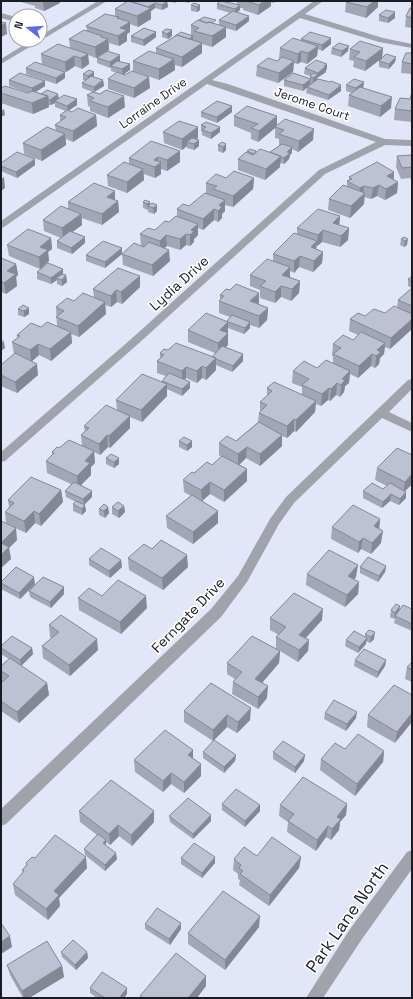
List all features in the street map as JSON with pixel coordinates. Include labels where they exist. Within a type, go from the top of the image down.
[{"type":"street","points":[[48,34],[103,1]]},
{"type":"street","name":"Lorraine Drive","points":[[1,225],[319,1]]},
{"type":"street","points":[[300,15],[382,40],[412,46]]},
{"type":"street","points":[[48,31],[52,32]]},
{"type":"street","points":[[1,62],[25,48]]},
{"type":"street","name":"Jerome Court","points":[[206,81],[281,105],[384,142],[412,143]]},
{"type":"street","name":"Lydia Drive","points":[[1,458],[128,347],[322,172],[384,142]]},
{"type":"street","name":"Ferngate Drive","points":[[1,819],[216,613],[243,579],[274,522],[290,500],[412,383]]},
{"type":"street","points":[[382,413],[412,428]]},
{"type":"street","name":"Park Lane North","points":[[316,997],[356,934],[412,857]]},
{"type":"building","points":[[128,1],[151,8],[137,16],[115,9]]},
{"type":"building","points":[[167,1],[162,5],[155,3],[148,7],[133,2]]},
{"type":"building","points":[[220,1],[240,5],[235,9],[217,4]]},
{"type":"building","points":[[246,1],[264,1],[259,5]]},
{"type":"building","points":[[374,1],[367,7],[346,2]]},
{"type":"building","points":[[194,3],[200,5],[197,7],[191,5]]},
{"type":"building","points":[[410,8],[412,8],[412,18],[406,16]]},
{"type":"building","points":[[386,10],[395,12],[388,18],[379,15]]},
{"type":"building","points":[[233,11],[249,16],[236,25],[219,20]]},
{"type":"building","points":[[105,14],[119,17],[117,18],[130,22],[120,28],[127,30],[118,36],[86,26]]},
{"type":"building","points":[[204,17],[216,20],[212,23],[207,23],[199,20]]},
{"type":"building","points":[[198,20],[226,27],[212,36],[194,31],[199,28],[191,25]]},
{"type":"building","points":[[144,28],[156,32],[143,40],[131,36]]},
{"type":"building","points":[[166,29],[172,30],[167,34],[162,32]]},
{"type":"building","points":[[84,30],[108,39],[95,47],[69,39]]},
{"type":"building","points":[[181,32],[193,36],[189,39],[177,35],[175,36]]},
{"type":"building","points":[[310,32],[331,38],[322,45],[301,39]]},
{"type":"building","points":[[177,35],[202,43],[182,57],[156,48]]},
{"type":"building","points":[[293,38],[318,46],[308,53],[301,51],[298,54],[280,48]]},
{"type":"building","points":[[360,41],[383,48],[366,61],[354,57],[360,52],[350,49]]},
{"type":"building","points":[[339,43],[349,46],[342,51],[332,48]]},
{"type":"building","points":[[58,44],[88,54],[81,58],[74,56],[65,62],[41,54]]},
{"type":"building","points":[[107,51],[120,55],[110,62],[97,58]]},
{"type":"building","points":[[149,51],[174,59],[159,69],[133,61]]},
{"type":"building","points":[[406,53],[412,53],[412,64],[402,62]]},
{"type":"building","points":[[386,54],[396,57],[389,64],[379,61]]},
{"type":"building","points":[[282,57],[294,61],[279,73],[257,66],[268,58],[277,61]]},
{"type":"building","points":[[316,60],[327,64],[318,73],[305,68]]},
{"type":"building","points":[[117,61],[130,64],[122,69],[111,66]]},
{"type":"building","points":[[35,62],[65,72],[56,78],[26,68]]},
{"type":"building","points":[[89,70],[94,72],[88,76],[83,74]]},
{"type":"building","points":[[132,71],[149,77],[134,88],[108,79],[117,72],[125,75]]},
{"type":"building","points":[[20,73],[45,81],[32,88],[9,80]]},
{"type":"building","points":[[293,73],[311,79],[303,85],[284,80]]},
{"type":"building","points":[[314,73],[318,75],[313,78],[310,76]]},
{"type":"building","points":[[91,76],[103,80],[94,87],[82,83]]},
{"type":"building","points":[[318,79],[331,81],[341,85],[329,95],[307,87]]},
{"type":"building","points":[[354,79],[364,82],[356,88],[346,85]]},
{"type":"building","points":[[5,86],[28,93],[32,91],[48,96],[32,103],[1,93],[1,88]]},
{"type":"building","points":[[360,87],[392,97],[381,106],[349,95]]},
{"type":"building","points":[[47,90],[58,94],[50,100],[48,99],[48,96],[41,94]]},
{"type":"building","points":[[106,90],[124,96],[108,107],[90,101],[94,98],[87,95],[93,92],[100,94]]},
{"type":"building","points":[[64,95],[77,99],[67,106],[55,101]]},
{"type":"building","points":[[411,95],[412,111],[395,109],[400,98],[410,99]]},
{"type":"building","points":[[217,101],[232,106],[217,117],[201,112]]},
{"type":"building","points":[[247,106],[277,116],[259,131],[251,128],[258,124],[234,116]]},
{"type":"building","points":[[78,108],[96,115],[73,131],[55,125],[66,117],[60,115],[67,110],[72,112]]},
{"type":"building","points":[[285,119],[314,129],[299,141],[279,134],[284,130],[275,127]]},
{"type":"building","points":[[179,121],[198,127],[182,139],[163,132]]},
{"type":"building","points":[[206,122],[220,127],[211,133],[202,130],[206,127],[201,125]]},
{"type":"building","points":[[47,127],[65,134],[41,150],[23,143]]},
{"type":"building","points":[[192,138],[199,140],[194,144],[187,142]]},
{"type":"building","points":[[151,141],[180,151],[167,160],[158,157],[154,160],[161,162],[155,167],[129,158]]},
{"type":"building","points":[[222,142],[226,144],[223,147],[218,145]]},
{"type":"building","points":[[282,144],[292,147],[287,152],[290,153],[284,158],[270,152]]},
{"type":"building","points":[[250,149],[256,151],[254,154],[247,151]]},
{"type":"building","points":[[260,149],[281,156],[266,169],[238,159],[246,152],[253,155]]},
{"type":"building","points":[[17,152],[35,159],[16,172],[1,166],[1,163]]},
{"type":"building","points":[[412,155],[412,167],[402,168],[397,156]]},
{"type":"building","points":[[124,162],[143,169],[127,182],[107,175]]},
{"type":"building","points":[[377,162],[394,172],[387,176],[398,182],[386,189],[379,185],[373,188],[364,186],[360,188],[347,181],[352,179],[349,177]]},
{"type":"building","points":[[234,171],[254,178],[233,196],[213,189],[217,186],[206,183],[216,174],[226,178]]},
{"type":"building","points":[[94,183],[115,191],[107,197],[118,201],[102,214],[68,202]]},
{"type":"building","points":[[343,185],[365,193],[351,206],[329,199]]},
{"type":"building","points":[[205,193],[225,200],[219,205],[222,207],[218,211],[214,209],[203,219],[177,209],[183,204],[189,206]]},
{"type":"building","points":[[145,200],[150,202],[147,204],[143,202]]},
{"type":"building","points":[[152,203],[157,205],[153,208],[148,206]]},
{"type":"building","points":[[61,206],[81,214],[62,228],[43,220]]},
{"type":"building","points":[[318,209],[340,216],[333,223],[349,228],[341,236],[323,230],[318,235],[297,228]]},
{"type":"building","points":[[176,216],[198,224],[191,230],[194,231],[190,235],[186,234],[180,239],[166,235],[160,241],[140,234],[148,228],[155,230],[165,221],[169,222]]},
{"type":"building","points":[[28,229],[51,238],[40,247],[48,250],[39,257],[7,245]]},
{"type":"building","points":[[70,231],[85,237],[71,248],[57,241]]},
{"type":"building","points":[[294,233],[317,241],[311,247],[323,252],[314,261],[300,256],[294,261],[273,254]]},
{"type":"building","points":[[404,237],[408,239],[405,241],[401,239]]},
{"type":"building","points":[[103,241],[122,248],[105,262],[86,255]]},
{"type":"building","points":[[149,242],[169,250],[152,265],[122,254],[134,243],[144,247]]},
{"type":"building","points":[[1,258],[16,264],[7,271],[16,274],[4,283],[1,281]]},
{"type":"building","points":[[267,259],[290,267],[282,275],[300,281],[292,289],[281,286],[275,292],[260,286],[266,281],[250,275]]},
{"type":"building","points":[[48,263],[63,269],[51,278],[37,272]]},
{"type":"building","points":[[118,268],[140,276],[121,292],[116,290],[111,296],[93,289]]},
{"type":"building","points":[[62,274],[66,275],[62,280],[56,278]]},
{"type":"building","points":[[236,284],[259,293],[250,301],[268,308],[259,316],[219,301],[224,296],[220,295],[226,289],[230,290]]},
{"type":"building","points":[[412,288],[412,306],[398,300]]},
{"type":"building","points":[[83,293],[105,302],[78,326],[56,317],[64,311],[56,307],[67,298],[74,301]]},
{"type":"building","points":[[23,305],[29,308],[24,311],[18,309]]},
{"type":"building","points":[[394,306],[412,314],[412,319],[391,338],[350,319],[358,313],[365,316],[374,309],[385,313]]},
{"type":"building","points":[[206,313],[228,322],[220,330],[228,333],[218,343],[188,330]]},
{"type":"building","points":[[232,315],[250,322],[245,328],[228,322],[227,321]]},
{"type":"building","points":[[47,322],[71,332],[50,349],[38,344],[30,350],[12,342],[20,336],[17,335],[31,323],[41,327]]},
{"type":"building","points":[[361,332],[385,343],[377,350],[381,352],[376,356],[372,354],[359,366],[333,354],[341,348],[333,344],[343,335],[353,340]]},
{"type":"building","points":[[176,343],[216,358],[206,368],[202,366],[197,371],[186,367],[182,371],[157,361],[164,355],[160,353],[164,349],[168,350]]},
{"type":"building","points":[[222,346],[243,354],[233,366],[212,357]]},
{"type":"building","points":[[15,353],[37,364],[15,382],[1,375],[1,365]]},
{"type":"building","points":[[326,360],[350,371],[342,379],[345,380],[341,385],[337,383],[331,389],[329,388],[322,394],[302,385],[309,379],[293,371],[304,361],[317,368]]},
{"type":"building","points":[[169,373],[190,382],[182,389],[162,381]]},
{"type":"building","points":[[142,374],[167,384],[141,410],[116,400]]},
{"type":"building","points":[[274,382],[316,401],[296,420],[294,419],[287,426],[259,413],[267,405],[260,402],[272,391],[267,388]]},
{"type":"building","points":[[106,405],[130,416],[109,436],[107,435],[99,444],[81,435],[89,428],[84,426]]},
{"type":"building","points":[[259,422],[282,435],[260,454],[247,447],[238,454],[219,443],[227,436],[236,441]]},
{"type":"building","points":[[184,437],[192,441],[187,445],[179,441]]},
{"type":"building","points":[[69,440],[94,451],[85,461],[90,463],[77,476],[46,461],[54,453],[52,452],[57,447],[59,448]]},
{"type":"building","points":[[397,448],[412,455],[412,474],[405,482],[377,468]]},
{"type":"building","points":[[111,454],[119,458],[114,462],[106,458]]},
{"type":"building","points":[[222,456],[247,469],[224,490],[210,482],[201,490],[183,480],[207,462],[212,465]]},
{"type":"building","points":[[31,477],[61,490],[39,514],[34,511],[24,521],[5,512],[14,503],[8,500]]},
{"type":"building","points":[[74,482],[92,491],[83,499],[65,491]]},
{"type":"building","points":[[372,483],[383,489],[390,483],[406,492],[400,499],[391,494],[383,502],[363,491]]},
{"type":"building","points":[[192,495],[218,511],[193,532],[166,516]]},
{"type":"building","points":[[76,501],[85,505],[82,509],[73,504]]},
{"type":"building","points":[[118,502],[124,506],[118,511],[112,507]]},
{"type":"building","points":[[104,504],[108,507],[104,511],[99,509]]},
{"type":"building","points":[[353,505],[380,519],[374,526],[383,531],[372,543],[363,538],[359,542],[332,527]]},
{"type":"building","points":[[1,521],[16,528],[1,543]]},
{"type":"building","points":[[161,540],[187,555],[162,578],[128,558],[144,544],[152,549]]},
{"type":"building","points":[[1,543],[9,547],[1,555]]},
{"type":"building","points":[[101,548],[121,560],[109,571],[89,559]]},
{"type":"building","points":[[329,550],[358,565],[348,576],[359,582],[347,595],[307,574]]},
{"type":"building","points":[[368,557],[386,566],[379,576],[360,567]]},
{"type":"building","points":[[16,567],[34,577],[19,593],[1,583]]},
{"type":"building","points":[[43,577],[64,587],[50,602],[29,591]]},
{"type":"building","points":[[118,580],[146,596],[120,622],[78,598],[89,588],[102,596]]},
{"type":"building","points":[[294,593],[323,609],[299,635],[309,640],[299,650],[276,637],[286,627],[270,618]]},
{"type":"building","points":[[396,604],[400,606],[395,613],[391,610]]},
{"type":"building","points":[[403,605],[412,609],[412,624],[395,616]]},
{"type":"building","points":[[61,615],[97,639],[69,665],[42,646],[59,632],[49,625]]},
{"type":"building","points":[[369,630],[375,632],[371,637],[365,634]]},
{"type":"building","points":[[354,631],[367,638],[359,647],[346,640]]},
{"type":"building","points":[[12,636],[32,648],[20,660],[1,648],[1,646]]},
{"type":"building","points":[[252,636],[280,651],[255,679],[268,686],[258,697],[233,682],[242,672],[227,663]]},
{"type":"building","points":[[364,649],[386,660],[378,672],[355,660]]},
{"type":"building","points":[[10,658],[47,683],[17,712],[1,701],[1,683],[9,676],[1,671],[1,666]]},
{"type":"building","points":[[412,662],[412,670],[407,667]]},
{"type":"building","points":[[211,683],[251,708],[238,722],[227,715],[213,730],[184,711]]},
{"type":"building","points":[[394,685],[412,695],[412,713],[397,732],[368,715]]},
{"type":"building","points":[[334,700],[357,712],[347,724],[325,713]]},
{"type":"building","points":[[165,730],[193,750],[188,755],[201,764],[184,782],[171,773],[163,781],[134,760]]},
{"type":"building","points":[[358,734],[384,751],[357,784],[321,759],[335,743],[345,749]]},
{"type":"building","points":[[214,740],[236,755],[224,767],[203,752]]},
{"type":"building","points":[[283,741],[305,755],[295,767],[273,752]]},
{"type":"building","points":[[303,777],[347,804],[337,817],[341,819],[332,829],[328,826],[317,840],[288,821],[294,814],[280,805]]},
{"type":"building","points":[[111,780],[154,811],[131,835],[118,825],[109,834],[79,811]]},
{"type":"building","points":[[236,789],[260,805],[245,821],[222,804]]},
{"type":"building","points":[[188,798],[211,815],[193,834],[169,816]]},
{"type":"building","points":[[98,834],[106,840],[103,843],[116,853],[105,865],[84,849]]},
{"type":"building","points":[[55,835],[86,857],[54,891],[59,895],[46,909],[13,884],[24,871],[22,870],[27,865],[26,863],[32,857],[35,858]]},
{"type":"building","points":[[272,837],[301,857],[270,895],[240,874],[243,871],[239,868],[241,865],[234,859],[244,847],[257,856]]},
{"type":"building","points":[[194,843],[215,857],[202,873],[181,858]]},
{"type":"building","points":[[223,891],[260,916],[225,960],[188,933]]},
{"type":"building","points":[[157,908],[181,923],[169,939],[145,924]]},
{"type":"building","points":[[1,923],[10,936],[1,942]]},
{"type":"building","points":[[73,940],[87,952],[75,965],[61,952]]},
{"type":"building","points":[[47,941],[62,966],[22,991],[7,965]]},
{"type":"building","points":[[176,953],[206,976],[188,998],[144,998],[140,996]]},
{"type":"building","points":[[102,972],[127,988],[119,998],[105,998],[90,988]]}]
